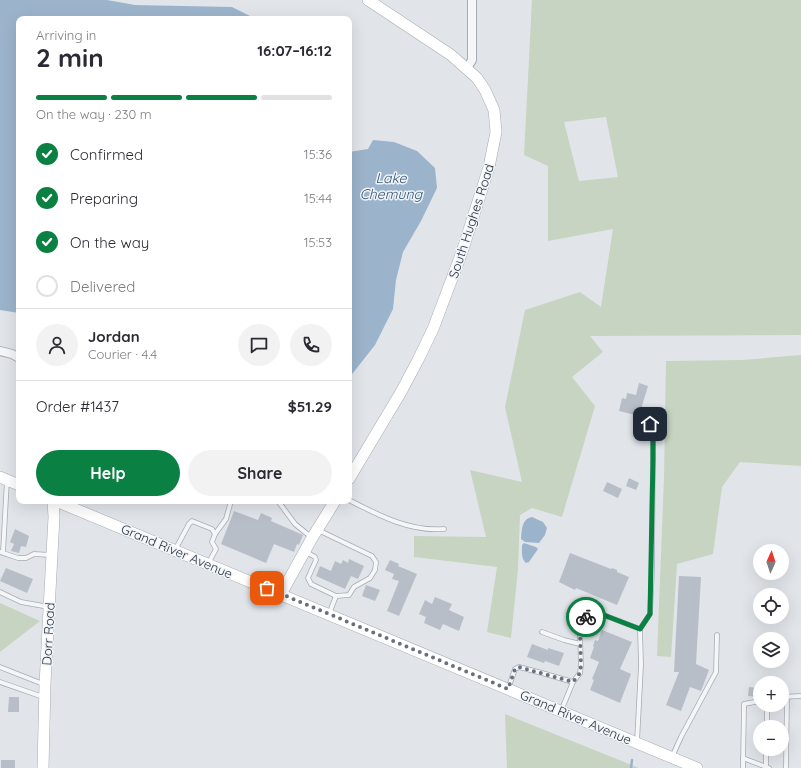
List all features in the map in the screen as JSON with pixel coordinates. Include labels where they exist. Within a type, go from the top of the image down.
[{"type":"street","name":"South Hughes Road","points":[[352,474],[401,392],[433,329],[462,252],[489,167],[496,132],[494,110],[489,97],[481,84],[467,68],[451,55],[368,0]]},
{"type":"street","points":[[467,68],[472,60],[472,0]]},
{"type":"street","points":[[0,351],[16,356]]},
{"type":"street","points":[[3,479],[16,484]]},
{"type":"street","name":"Dorr Road","points":[[43,768],[45,684],[54,517],[52,504]]},
{"type":"street","name":"Grand River Avenue","points":[[63,504],[697,768]]},
{"type":"street","points":[[281,594],[333,504]]},
{"type":"lane","points":[[637,743],[641,665],[640,629],[650,614],[653,435],[650,424]]},
{"type":"lane","points":[[3,479],[1,552],[18,558],[26,558],[34,554],[52,555]]},
{"type":"lane","points":[[352,501],[408,526],[431,530],[444,529]]},
{"type":"lane","points":[[208,564],[216,549],[212,542],[215,534],[226,519],[230,504]]},
{"type":"lane","points":[[280,504],[295,524],[315,534],[372,556],[376,562],[370,578],[354,587],[349,595],[336,596],[311,584],[308,578],[316,560],[315,557],[305,551]]},
{"type":"lane","points":[[175,550],[192,521],[212,530],[215,534]]},
{"type":"lane","points":[[0,592],[21,602],[49,607]]},
{"type":"lane","points":[[329,614],[336,596]]},
{"type":"lane","points":[[562,711],[573,682],[580,673],[580,635],[586,617],[593,614],[601,614],[640,629]]},
{"type":"lane","points":[[542,632],[580,644]]},
{"type":"lane","points":[[672,758],[681,737],[716,672],[717,634]]},
{"type":"lane","points":[[0,667],[45,684]]},
{"type":"lane","points":[[508,689],[515,669],[519,667],[573,682]]},
{"type":"lane","points":[[0,682],[45,697]]},
{"type":"lane","points":[[789,696],[801,696]]},
{"type":"lane","points":[[743,768],[744,704],[753,702]]},
{"type":"lane","points":[[786,768],[787,712]]},
{"type":"lane","points":[[743,758],[767,767],[766,756]]},
{"type":"green space","points":[[532,0],[801,0],[801,335],[590,336],[603,352],[572,377],[595,406],[562,517],[532,508],[520,515],[518,569],[511,638],[487,632],[497,567],[414,557],[414,536],[486,537],[470,470],[522,482],[505,407],[525,310],[580,292],[601,307],[613,229],[548,241],[548,166],[524,155]],"holes":[[[606,117],[618,177],[579,181],[564,122]]]},
{"type":"green space","points":[[801,355],[801,466],[740,462],[722,487],[713,554],[677,564],[671,657],[657,656],[664,478],[666,361],[742,360]]},
{"type":"green space","points":[[0,603],[40,621],[0,652]]},
{"type":"green space","points":[[505,714],[639,768],[507,768]]},
{"type":"water","points":[[0,0],[107,0],[135,5],[232,7],[250,16],[16,16],[16,313],[0,310]]},
{"type":"water","name":"Lake Chemung","points":[[373,140],[394,142],[417,151],[435,168],[437,188],[421,221],[403,252],[396,280],[393,309],[375,345],[352,374],[352,152],[368,149]]},
{"type":"water","points":[[532,517],[543,522],[547,528],[545,535],[539,543],[525,542],[521,539],[524,523],[528,518]]},
{"type":"water","points":[[524,543],[538,549],[529,562],[526,563],[522,555],[522,545]]},
{"type":"building","points":[[639,383],[648,386],[639,416],[619,411],[622,398],[626,399],[627,393],[636,395]]},
{"type":"building","points":[[629,478],[639,483],[636,490],[626,486]]},
{"type":"building","points":[[607,482],[622,489],[618,498],[603,491]]},
{"type":"building","points":[[234,511],[258,520],[261,513],[272,518],[271,521],[303,535],[299,545],[297,544],[294,552],[274,544],[266,563],[221,544]]},
{"type":"building","points":[[15,529],[29,536],[26,547],[21,546],[19,553],[11,551],[14,544],[10,542]]},
{"type":"building","points":[[570,553],[617,570],[617,572],[629,577],[617,605],[576,588],[575,590],[559,582]]},
{"type":"building","points":[[349,559],[364,566],[358,579],[351,576],[345,589],[316,576],[320,566],[331,571],[335,561],[341,564],[343,560],[348,563]]},
{"type":"building","points":[[390,560],[399,564],[398,566],[417,574],[399,616],[387,611],[399,581],[392,579],[394,574],[385,570]]},
{"type":"building","points":[[6,568],[33,579],[27,593],[0,581]]},
{"type":"building","points":[[679,576],[701,577],[696,664],[709,670],[701,691],[690,687],[681,711],[666,705],[679,672],[674,672]]},
{"type":"building","points":[[366,585],[380,590],[375,601],[362,596]]},
{"type":"building","points":[[435,597],[452,604],[449,610],[464,617],[459,631],[443,624],[440,630],[424,623],[426,617],[419,614],[425,600],[432,604]]},
{"type":"building","points":[[602,630],[632,642],[620,669],[631,674],[620,703],[590,690],[594,680],[592,679],[599,662],[590,658],[595,640],[598,641]]},
{"type":"building","points":[[532,644],[548,650],[548,648],[564,653],[559,666],[527,657]]},
{"type":"building","points":[[749,687],[753,687],[753,696],[748,696]]},
{"type":"building","points":[[9,697],[19,697],[19,712],[8,712]]},
{"type":"building","points":[[1,760],[15,760],[15,768],[1,768]]},
{"type":"waterway","points":[[631,768],[632,760]]},
{"type":"way so far","points":[[267,588],[508,689],[515,669],[519,667],[573,682],[580,673],[580,635],[586,617]]},
{"type":"route","points":[[586,617],[593,614],[601,614],[640,629],[650,614],[653,459],[653,435],[650,424]]}]
